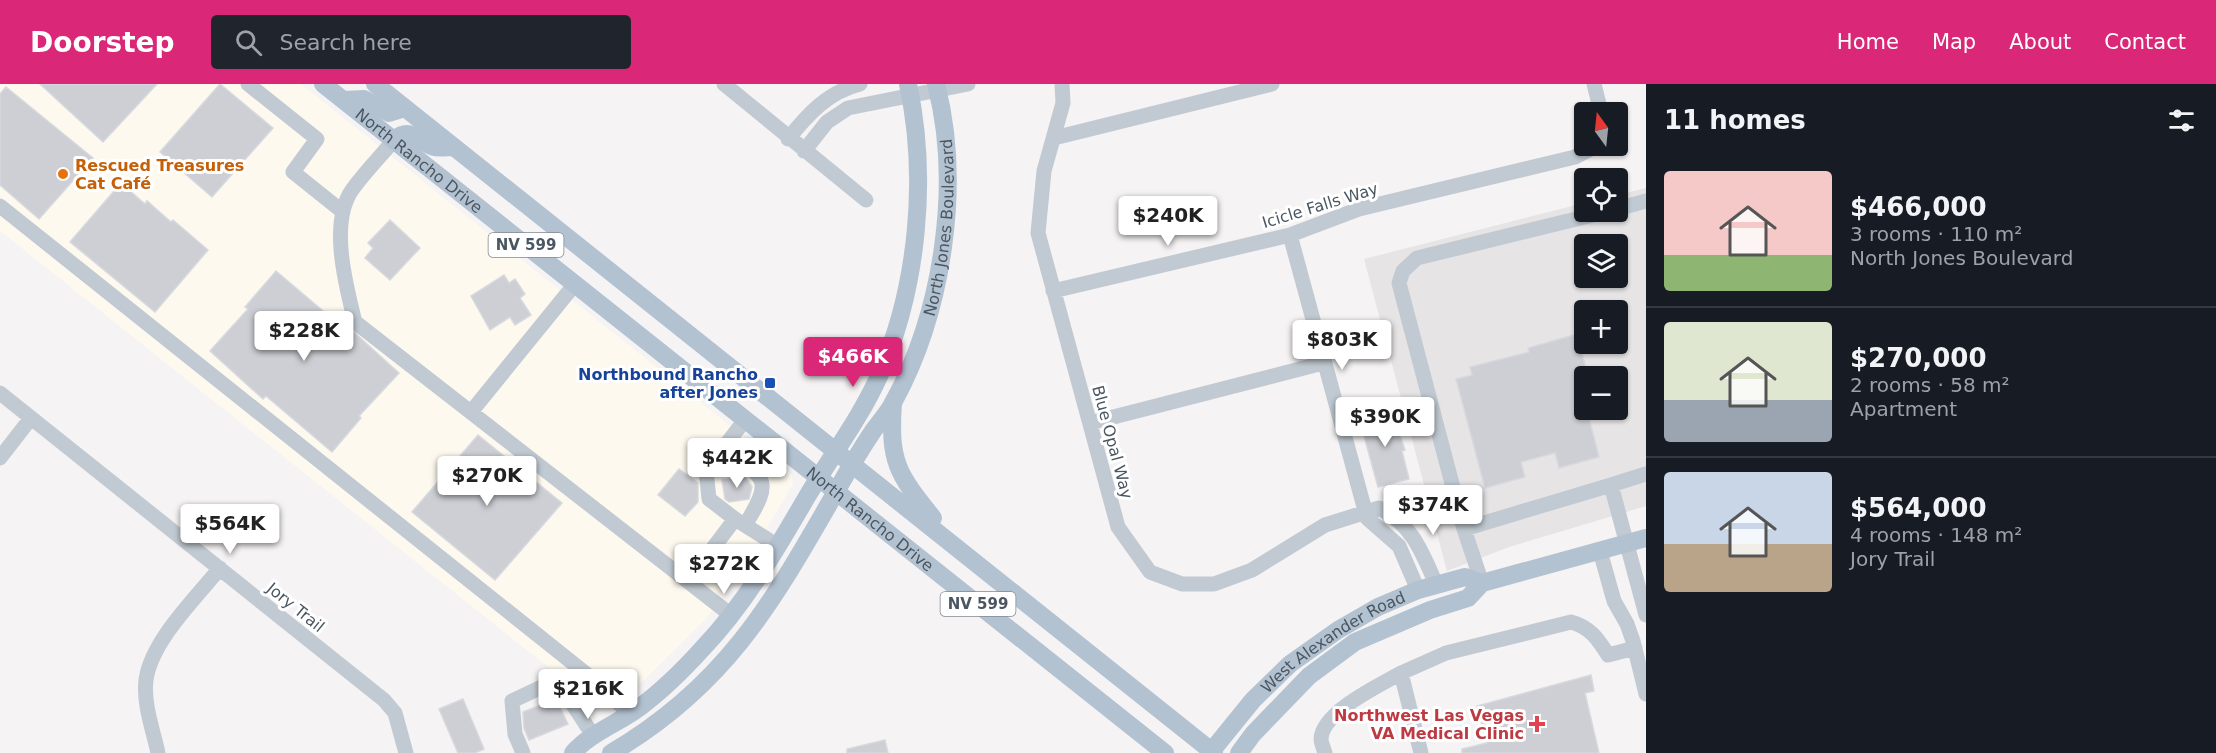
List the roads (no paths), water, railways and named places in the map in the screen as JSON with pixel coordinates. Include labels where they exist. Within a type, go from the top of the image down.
[{"type":"main road","name":"North Rancho Drive","points":[[323,84],[1165,753]]},
{"type":"main road","name":"North Rancho Drive","points":[[375,84],[1212,752]]},
{"type":"main road","name":"North Jones Boulevard","points":[[836,492],[893,404],[924,329],[942,256],[946,183],[945,147],[937,87]]},
{"type":"main road","name":"North Jones Boulevard","points":[[819,477],[865,404],[880,374],[893,339],[911,266],[918,159],[909,90]]},
{"type":"main road","points":[[344,100],[364,99],[389,113],[405,108]]},
{"type":"main road","points":[[394,140],[400,135],[412,134],[433,147],[454,147]]},
{"type":"main road","points":[[893,404],[892,448],[898,469],[907,486],[956,546]]},
{"type":"main road","points":[[573,753],[581,744],[629,715],[683,669],[731,615],[778,546],[819,477]]},
{"type":"main road","points":[[611,753],[690,695],[726,661],[755,626],[794,567],[836,492]]},
{"type":"main road","name":"West Alexander Road","points":[[1239,753],[1253,734],[1309,676],[1346,648],[1380,629],[1467,598],[1482,583],[1646,538]]},
{"type":"main road","name":"West Alexander Road","points":[[1212,752],[1253,700],[1290,663],[1338,630],[1378,607],[1436,584],[1465,577],[1482,583]]},
{"type":"main road","points":[[690,695],[694,674],[732,629],[731,615]]},
{"type":"street","points":[[248,84],[317,139],[293,172],[343,212]]},
{"type":"street","points":[[725,84],[788,139],[866,200]]},
{"type":"street","points":[[788,139],[810,114],[837,92],[860,84]]},
{"type":"street","points":[[804,151],[824,125],[848,108],[909,90],[968,84]]},
{"type":"street","name":"Blue Opal Way","points":[[1062,84],[1063,103],[1044,171],[1038,233],[1118,527],[1150,572],[1182,584],[1214,584],[1234,579],[1325,525],[1348,516],[1366,514],[1369,509],[1379,508],[1393,515]]},
{"type":"street","points":[[1054,138],[1272,84]]},
{"type":"street","points":[[1594,84],[1598,102]]},
{"type":"street","points":[[810,114],[824,125]]},
{"type":"street","points":[[394,140],[350,192],[340,225],[346,284],[355,322],[731,615]]},
{"type":"street","name":"Icicle Falls Way","points":[[1053,291],[1290,235],[1359,209],[1577,156]]},
{"type":"street","points":[[1628,206],[1646,201]]},
{"type":"street","points":[[0,206],[600,685],[629,715]]},
{"type":"street","points":[[1482,583],[1464,529],[1399,283],[1403,271],[1417,258],[1574,220]]},
{"type":"street","points":[[1290,235],[1323,363],[1366,514],[1372,524],[1399,546],[1418,590]]},
{"type":"street","points":[[471,412],[575,284]]},
{"type":"street","points":[[1090,423],[1323,363]]},
{"type":"street","name":"Jory Trail","points":[[0,393],[384,700],[395,713],[405,753]]},
{"type":"street","points":[[0,458],[31,418]]},
{"type":"street","points":[[745,420],[706,470],[709,499],[778,546]]},
{"type":"street","points":[[688,581],[762,499],[763,488],[760,477],[753,469],[721,451]]},
{"type":"street","points":[[1464,529],[1646,474]]},
{"type":"street","points":[[1611,485],[1643,591],[1646,615]]},
{"type":"street","points":[[1383,531],[1393,515],[1406,526],[1420,545],[1436,584]]},
{"type":"street","points":[[1600,551],[1614,602],[1627,624],[1635,648],[1646,694]]},
{"type":"street","points":[[158,753],[147,700],[146,681],[150,664],[158,646],[220,568]]},
{"type":"street","points":[[1325,753],[1321,738],[1329,720],[1363,695],[1401,673],[1446,653],[1571,622],[1583,625],[1594,634],[1608,655],[1635,648]]},
{"type":"street","points":[[1401,673],[1421,753]]},
{"type":"street","points":[[523,753],[515,734],[512,701],[550,683],[566,694],[594,737]]},
{"type":"place","name":"Rescued Treasures Cat Café","points":[[63,174]]},
{"type":"place","name":"Northbound Rancho after Jones","points":[[770,383]]},
{"type":"place","name":"Northwest Las Vegas VA Medical Clinic","points":[[1537,724]]}]
